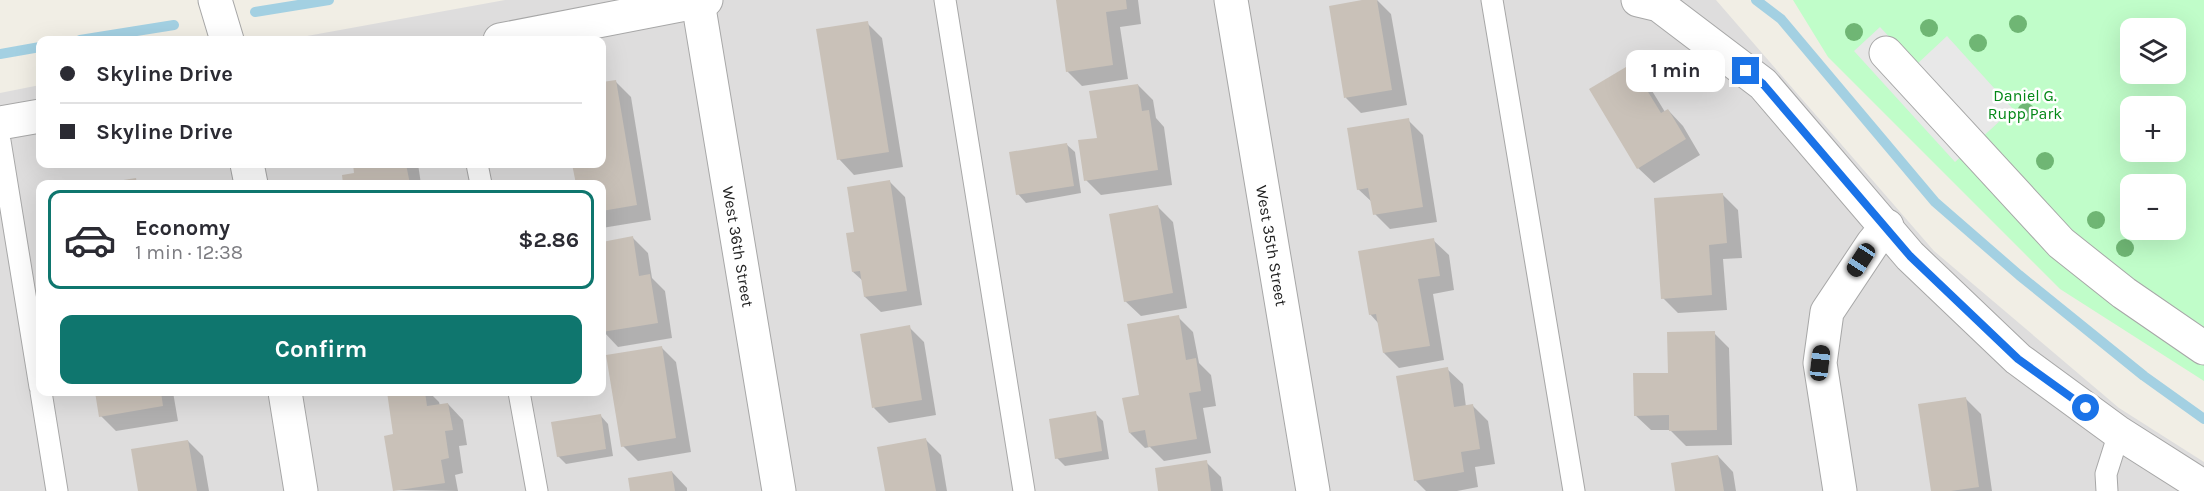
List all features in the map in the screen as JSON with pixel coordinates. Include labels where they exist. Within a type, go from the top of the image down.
[{"type":"street","points":[[214,0],[226,36]]},
{"type":"street","name":"West 35th Street","points":[[1231,0],[1313,491]]},
{"type":"street","points":[[1638,0],[1659,5],[1763,84],[1887,226],[1910,256],[2018,359],[2120,433],[2204,487]]},
{"type":"street","points":[[521,36],[702,1]]},
{"type":"street","name":"West 36th Street","points":[[702,1],[779,491]]},
{"type":"street","points":[[1886,52],[2061,243],[2124,293],[2204,348]]},
{"type":"street","points":[[0,123],[36,117]]},
{"type":"street","points":[[1840,491],[1820,363],[1827,312],[1887,226]]},
{"type":"street","points":[[286,396],[301,491]]},
{"type":"lane","points":[[945,0],[1024,491]]},
{"type":"lane","points":[[1492,0],[1574,491]]},
{"type":"lane","points":[[0,141],[36,362]]},
{"type":"lane","points":[[42,396],[57,491]]},
{"type":"lane","points":[[520,396],[537,491]]},
{"type":"lane","points":[[2107,491],[2106,474],[2120,433]]},
{"type":"shaded area","points":[[505,0],[1716,0],[1934,251],[2119,408],[2204,462],[2204,491],[0,491],[0,93],[36,86],[36,168],[606,168],[606,36],[307,36]]},
{"type":"shaded area","points":[[1880,27],[1916,65],[1947,36],[2013,109],[1955,162],[1854,51]]},
{"type":"green space","name":"Daniel G. Rupp Park","points":[[1793,0],[2204,0],[2204,381],[2060,289],[1828,57]]},
{"type":"building","points":[[1056,0],[1126,0],[1127,9],[1106,12],[1113,65],[1066,72]]},
{"type":"building","points":[[1362,0],[1377,0],[1392,90],[1344,98],[1329,6]]},
{"type":"building","points":[[868,21],[889,152],[837,160],[816,29]]},
{"type":"building","points":[[1631,64],[1661,113],[1668,109],[1686,139],[1637,169],[1589,89]]},
{"type":"building","points":[[616,80],[637,205],[606,210],[606,180],[575,180],[573,168],[606,168],[606,81]]},
{"type":"building","points":[[1138,84],[1142,111],[1149,110],[1158,170],[1084,181],[1078,140],[1097,138],[1089,91]]},
{"type":"building","points":[[1409,118],[1423,207],[1373,215],[1368,188],[1357,190],[1347,128]]},
{"type":"building","points":[[1067,143],[1074,186],[1016,195],[1009,152]]},
{"type":"building","points":[[353,168],[407,168],[409,180],[343,180],[342,175],[354,173]]},
{"type":"building","points":[[890,180],[907,291],[864,297],[860,271],[852,272],[846,233],[854,232],[847,187]]},
{"type":"building","points":[[1723,193],[1727,243],[1709,245],[1712,295],[1661,299],[1654,198]]},
{"type":"building","points":[[1158,205],[1173,293],[1124,302],[1109,214]]},
{"type":"building","points":[[633,236],[639,276],[650,274],[658,323],[606,331],[606,241]]},
{"type":"building","points":[[1434,238],[1440,276],[1418,279],[1430,346],[1383,353],[1376,314],[1369,315],[1358,251]]},
{"type":"building","points":[[1179,315],[1186,360],[1196,358],[1201,391],[1189,393],[1197,439],[1148,447],[1145,430],[1129,433],[1122,398],[1139,395],[1127,324]]},
{"type":"building","points":[[910,325],[922,400],[872,408],[860,334]]},
{"type":"building","points":[[1715,331],[1717,430],[1669,431],[1669,415],[1634,416],[1633,373],[1668,373],[1667,332]]},
{"type":"building","points":[[662,346],[676,438],[621,447],[606,355]]},
{"type":"building","points":[[1448,367],[1454,407],[1473,404],[1480,449],[1461,452],[1464,472],[1414,481],[1396,376]]},
{"type":"building","points":[[96,396],[162,396],[163,406],[99,417]]},
{"type":"building","points":[[388,396],[426,396],[427,406],[448,403],[453,430],[445,431],[449,458],[441,460],[445,483],[393,491],[384,436],[393,434]]},
{"type":"building","points":[[1966,397],[1979,487],[1931,491],[1918,404]]},
{"type":"building","points":[[1096,411],[1102,451],[1055,459],[1049,419]]},
{"type":"building","points":[[601,414],[606,449],[557,457],[551,422]]},
{"type":"building","points":[[926,438],[936,491],[885,491],[877,447]]},
{"type":"building","points":[[188,440],[197,491],[138,491],[131,449]]},
{"type":"building","points":[[1718,455],[1724,491],[1675,491],[1671,463]]},
{"type":"building","points":[[1207,460],[1211,491],[1158,491],[1155,468]]},
{"type":"building","points":[[672,471],[675,491],[630,491],[628,478]]},
{"type":"waterway","points":[[255,12],[329,0]]},
{"type":"waterway","points":[[1756,0],[1781,19],[1935,202],[2019,275],[2144,376],[2204,419]]},
{"type":"waterway","points":[[105,36],[174,25]]},
{"type":"waterway","points":[[0,54],[36,48]]},
{"type":"route","points":[[1746,71],[1763,84],[1887,226],[1910,256],[2018,359],[2086,408]]}]
